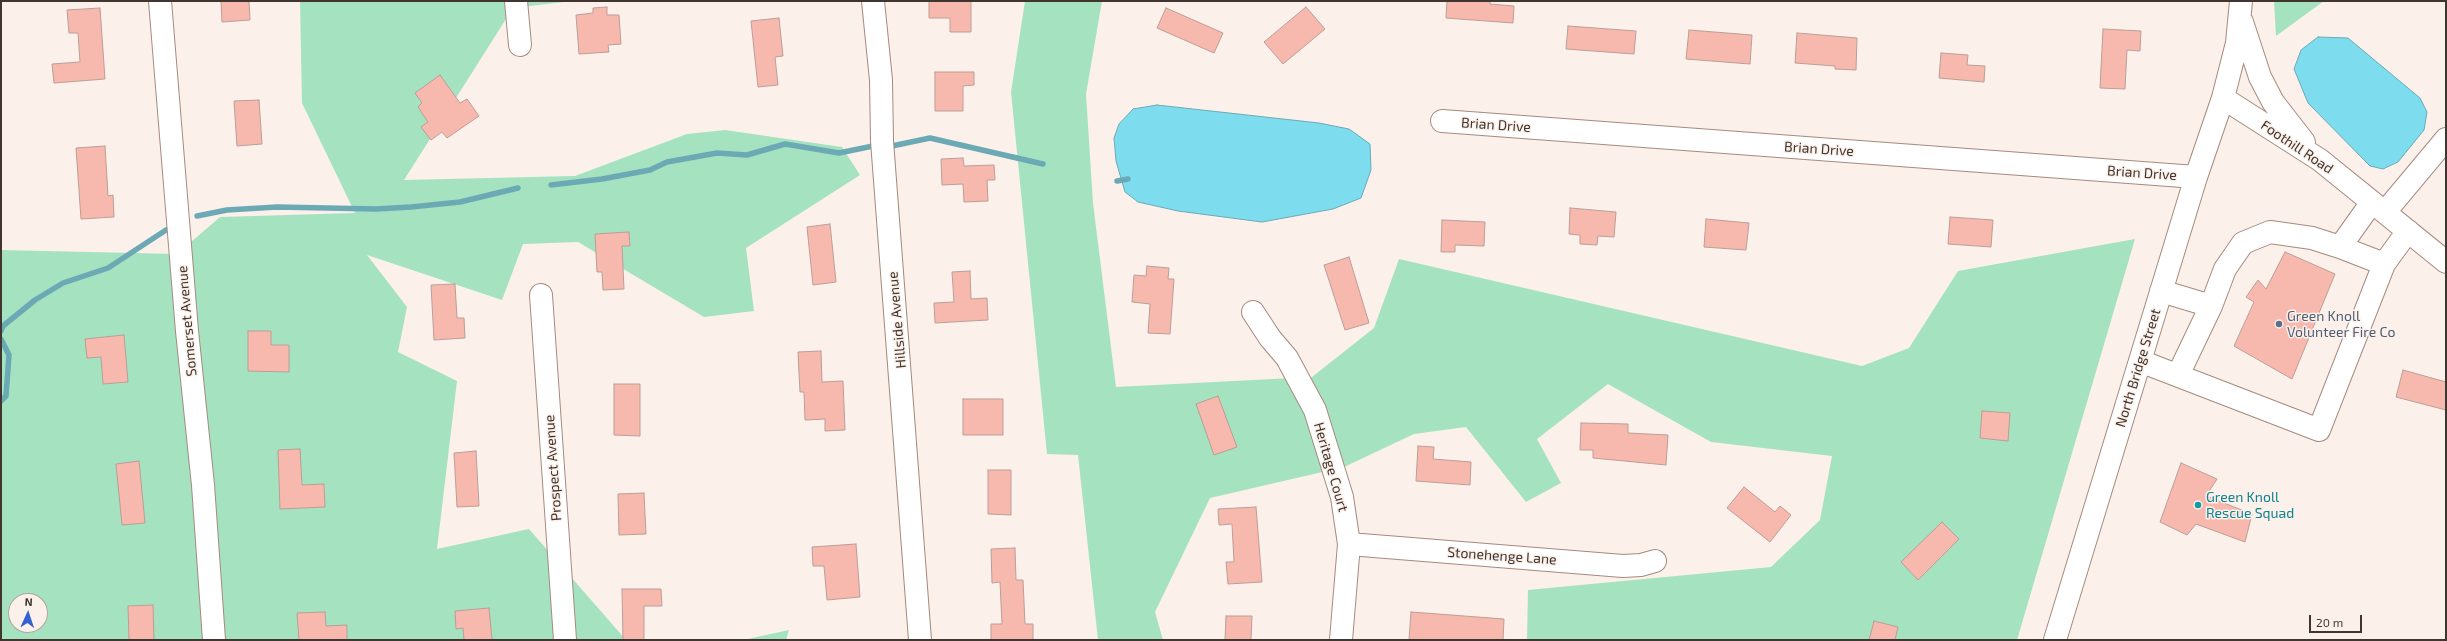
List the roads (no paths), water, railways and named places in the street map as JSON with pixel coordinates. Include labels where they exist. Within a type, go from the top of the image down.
[{"type":"street","name":"Somerset Avenue","points":[[160,1],[187,331],[203,485],[214,640]]},
{"type":"street","points":[[516,1],[520,45]]},
{"type":"street","name":"Hillside Avenue","points":[[873,1],[920,640]]},
{"type":"street","points":[[2223,98],[2237,43],[2241,9]]},
{"type":"street","points":[[2241,9],[2260,77],[2273,102],[2289,125],[2320,160]]},
{"type":"street","name":"Foothill Road","points":[[2223,98],[2320,160],[2446,262]]},
{"type":"street","name":"North Bridge Street","points":[[2055,640],[2196,176],[2223,98]]},
{"type":"street","name":"Brian Drive","points":[[1442,121],[2196,176]]},
{"type":"street","points":[[2340,246],[2446,140]]},
{"type":"street","points":[[2140,361],[2252,406],[2319,430],[2384,264],[2408,231]]},
{"type":"street","points":[[2178,375],[2211,306],[2225,268],[2243,243],[2270,232],[2312,238],[2340,246],[2384,264]]},
{"type":"street","points":[[2161,290],[2211,306]]},
{"type":"street","name":"Prospect Avenue","points":[[541,295],[565,640]]},
{"type":"street","name":"Heritage Court","points":[[1253,312],[1270,338],[1287,358],[1314,410],[1342,497],[1350,544],[1341,640]]},
{"type":"street","name":"Stonehenge Lane","points":[[1350,544],[1623,566],[1641,565],[1655,561]]},
{"type":"water","points":[[2318,37],[2348,38],[2420,98],[2427,112],[2424,130],[2398,162],[2383,169],[2370,166],[2308,103],[2294,69],[2301,50]]},
{"type":"water","points":[[1157,105],[1319,123],[1349,129],[1370,144],[1371,170],[1361,198],[1333,209],[1262,222],[1178,211],[1138,202],[1125,192],[1116,161],[1114,138],[1119,124],[1133,109]]},
{"type":"waterway","points":[[892,146],[930,138],[1043,164]]},
{"type":"waterway","points":[[551,185],[602,179],[650,170],[667,162],[717,153],[747,155],[785,144],[839,153],[873,146]]},
{"type":"waterway","points":[[1117,181],[1128,179]]},
{"type":"waterway","points":[[197,216],[227,210],[277,207],[376,209],[411,207],[460,202],[518,188]]},
{"type":"waterway","points":[[1,331],[3,326],[35,300],[63,283],[108,268],[166,230]]},
{"type":"waterway","points":[[1,339],[9,355],[6,396],[1,401]]},
{"type":"place","name":"Green Knoll Volunteer Fire Co","points":[[2279,324]]},
{"type":"place","name":"Green Knoll Rescue Squad","points":[[2198,505]]}]
